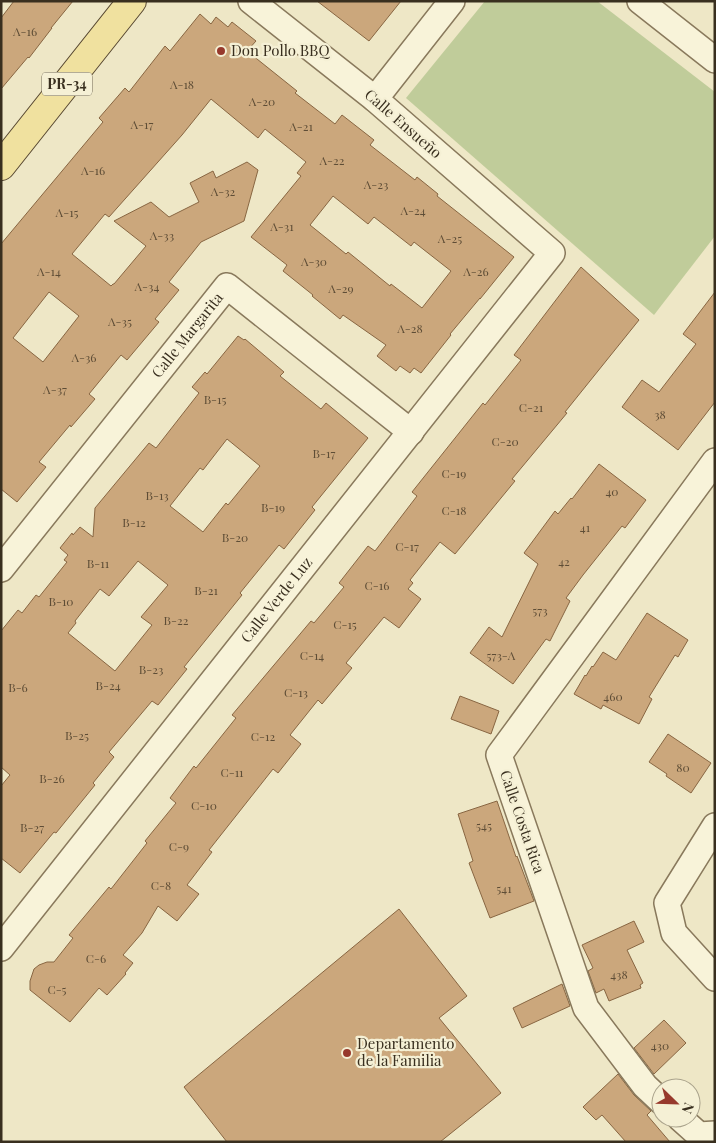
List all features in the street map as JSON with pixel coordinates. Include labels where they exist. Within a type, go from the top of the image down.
[{"type":"main road","name":"PR-34","points":[[1,166],[132,1]]},
{"type":"street","name":"Calle Ensueño","points":[[250,1],[375,99],[552,253]]},
{"type":"street","points":[[375,99],[452,1]]},
{"type":"street","points":[[640,1],[713,56]]},
{"type":"street","name":"Calle Verde Luz","points":[[1,948],[552,253]]},
{"type":"street","name":"Calle Margarita","points":[[1,569],[227,286],[411,432]]},
{"type":"street","name":"Calle Costa Rica","points":[[651,1092],[586,1008],[499,755],[715,461]]},
{"type":"street","points":[[715,826],[667,903],[674,934],[715,978]]},
{"type":"street","points":[[691,1128],[699,1135],[715,1134]]},
{"type":"green space","points":[[485,1],[597,1],[715,92],[715,236],[654,315],[406,98]]},
{"type":"building","points":[[14,1],[73,1],[29,58],[1,89],[1,18]]},
{"type":"building","points":[[317,1],[401,1],[369,41]]},
{"type":"building","points":[[200,14],[211,24],[216,17],[228,27],[232,22],[256,41],[247,51],[297,91],[295,93],[335,124],[342,115],[374,140],[370,145],[415,180],[417,177],[438,194],[437,196],[514,257],[450,334],[421,373],[414,368],[410,373],[400,366],[396,371],[377,356],[386,345],[343,315],[340,319],[283,271],[287,265],[251,237],[301,176],[297,173],[306,162],[265,129],[258,138],[211,99],[182,135],[109,217],[105,214],[72,254],[111,286],[146,246],[114,221],[151,202],[169,217],[199,202],[190,183],[213,171],[216,178],[247,162],[258,170],[244,221],[201,242],[169,282],[179,290],[155,319],[159,322],[127,360],[121,355],[89,394],[95,399],[39,462],[46,467],[17,502],[1,489],[1,244],[103,122],[99,118],[125,88],[129,92],[165,46],[170,51]],"holes":[[[333,196],[368,224],[374,217],[411,246],[414,242],[451,271],[422,308],[391,284],[390,286],[348,252],[346,254],[310,225]],[[49,292],[79,316],[43,362],[13,338]]]},
{"type":"building","points":[[581,267],[639,320],[565,412],[567,413],[512,479],[515,481],[455,554],[440,542],[410,580],[413,583],[408,589],[421,599],[399,628],[384,617],[346,663],[352,668],[322,704],[318,700],[290,735],[301,744],[278,773],[273,769],[209,850],[212,852],[187,885],[199,894],[177,921],[158,906],[142,933],[123,955],[133,963],[126,974],[107,995],[99,988],[70,1022],[30,990],[30,981],[34,969],[47,962],[54,962],[73,938],[69,935],[109,887],[111,889],[147,843],[145,841],[176,803],[170,798],[194,766],[196,768],[236,718],[232,715],[311,621],[314,623],[344,587],[339,583],[368,546],[375,551],[417,496],[412,492],[483,403],[485,405],[521,360],[514,355]]},
{"type":"building","points":[[715,292],[715,402],[678,450],[622,407],[642,380],[659,392],[696,344],[683,334]]},
{"type":"building","points":[[238,336],[245,339],[284,372],[280,376],[321,409],[326,403],[368,438],[312,507],[315,510],[284,549],[279,545],[240,593],[242,595],[184,667],[187,669],[158,705],[152,701],[109,752],[114,757],[93,783],[95,785],[20,873],[1,858],[1,786],[10,775],[1,767],[1,631],[18,610],[22,613],[36,595],[39,597],[67,562],[64,560],[68,555],[60,548],[72,533],[73,535],[80,527],[93,537],[95,508],[149,443],[156,448],[199,393],[192,387],[205,372],[207,374]],"holes":[[[227,439],[260,466],[228,505],[226,503],[203,532],[170,506],[200,468],[203,470]],[[138,561],[168,585],[141,617],[152,625],[115,671],[68,633],[100,589],[109,596]]]},
{"type":"building","points":[[599,464],[646,500],[625,528],[622,526],[566,598],[570,601],[550,641],[546,639],[513,684],[470,653],[489,627],[502,637],[538,564],[524,553],[555,511],[558,514]]},
{"type":"building","points":[[647,613],[688,640],[678,657],[675,655],[649,697],[652,699],[639,724],[603,705],[601,709],[574,694],[585,675],[603,652],[616,660]]},
{"type":"building","points":[[460,696],[499,711],[491,734],[451,719]]},
{"type":"building","points":[[668,734],[711,763],[691,793],[649,762]]},
{"type":"building","points":[[497,801],[516,857],[534,901],[490,918],[469,863],[473,861],[458,814]]},
{"type":"building","name":"Departamento de la Familia","points":[[399,909],[467,996],[439,1018],[501,1093],[440,1142],[227,1142],[184,1087]]},
{"type":"building","points":[[634,921],[644,942],[627,950],[643,983],[640,985],[641,988],[609,1001],[604,989],[596,993],[588,971],[593,968],[582,945]]},
{"type":"building","points":[[562,984],[570,1006],[522,1028],[513,1008]]},
{"type":"building","points":[[664,1020],[686,1043],[654,1074],[634,1048]]},
{"type":"building","points":[[618,1074],[634,1095],[651,1111],[647,1115],[651,1120],[651,1128],[658,1128],[670,1142],[626,1142],[602,1115],[596,1120],[583,1107]]},
{"type":"place","name":"Don Pollo BBQ","points":[[221,51]]},
{"type":"place","name":"Departamento de la Familia","points":[[347,1053]]}]
